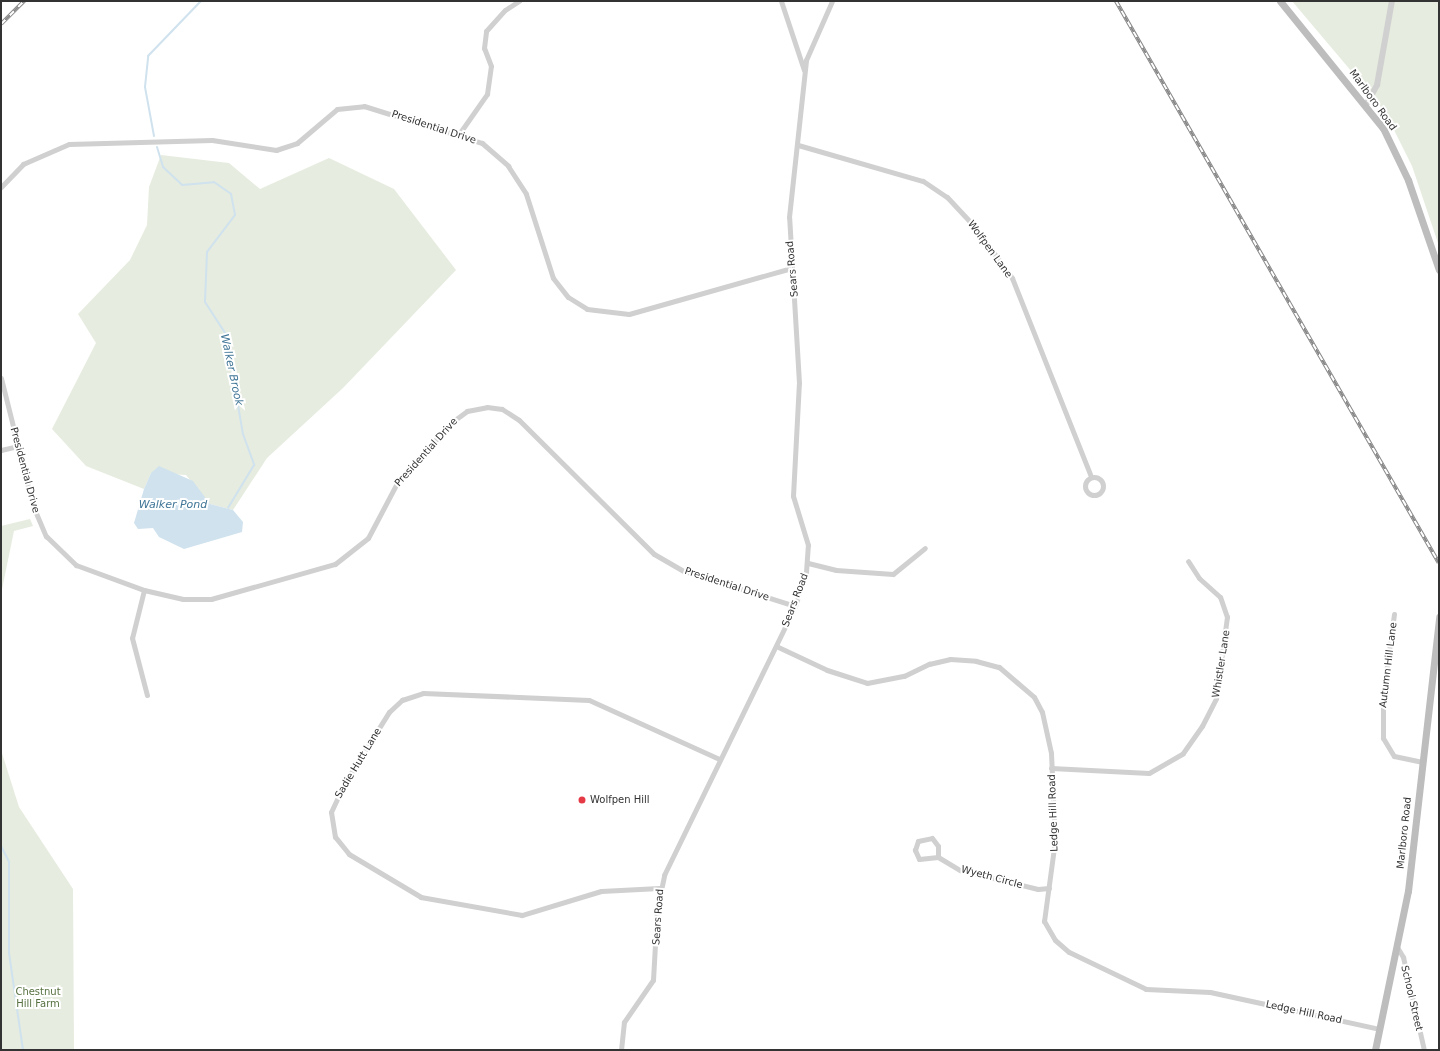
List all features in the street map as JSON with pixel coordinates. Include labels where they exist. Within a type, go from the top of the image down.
[{"type":"main road","name":"Marlboro Road","points":[[1280,1],[1366,105],[1402,167],[1439,270]]},
{"type":"main road","name":"Marlboro Road","points":[[1375,1050],[1408,889],[1439,617]]},
{"type":"street","points":[[460,134],[487,94],[491,66],[484,48],[486,31],[500,14],[519,1]]},
{"type":"street","points":[[781,1],[804,71]]},
{"type":"street","name":"Sears Road","points":[[621,1050],[624,1022],[653,980],[659,888],[719,759],[795,606],[808,563],[808,545],[793,496],[799,395],[789,217],[798,145],[804,71],[832,1]]},
{"type":"street","points":[[1366,105],[1377,85],[1392,1]]},
{"type":"street","name":"Presidential Drive","points":[[1,187],[26,163],[69,144],[212,140],[276,150],[297,143],[330,112],[348,106],[371,108],[460,134],[482,143],[508,166],[526,194],[553,278],[568,297],[587,309],[629,314],[792,268]]},
{"type":"street","name":"Wolfpen Lane","points":[[798,145],[909,175],[940,191],[975,227],[1007,270],[1048,367],[1091,477]]},
{"type":"street","name":"Presidential Drive","points":[[1,378],[39,521],[54,546],[76,565],[101,577],[144,590],[183,599],[211,599],[335,564],[368,538],[398,481],[452,422],[467,411],[487,407],[502,409],[524,425],[654,554],[684,571],[795,606]]},
{"type":"street","points":[[1,450],[18,446]]},
{"type":"street","points":[[808,563],[836,570],[893,574],[925,548]]},
{"type":"street","name":"Whistler Lane","points":[[1051,768],[1149,773],[1183,753],[1202,726],[1216,698],[1227,617],[1220,597],[1188,561]]},
{"type":"street","points":[[144,590],[132,638],[147,695]]},
{"type":"street","name":"Autumn Hill Lane","points":[[1394,614],[1384,684],[1383,738],[1394,756],[1422,762]]},
{"type":"street","name":"Ledge Hill Road","points":[[776,646],[827,670],[867,683],[880,683],[928,664],[950,659],[999,668],[1034,697],[1042,712],[1051,768],[1055,840],[1044,921],[1055,940],[1069,952],[1129,984],[1162,992],[1210,992],[1380,1028]]},
{"type":"street","name":"Sadie Hutt Lane","points":[[659,888],[601,892],[522,916],[421,897],[349,854],[335,837],[331,812],[344,784],[389,712],[402,700],[423,693],[589,700],[719,759]]},
{"type":"street","points":[[927,837],[936,841],[938,857],[919,859],[915,850],[918,841],[927,837]]},
{"type":"street","name":"Wyeth Circle","points":[[938,857],[960,870],[1038,889],[1049,888]]},
{"type":"street","name":"School Street","points":[[1397,947],[1403,957],[1424,1050]]},
{"type":"green space","points":[[1292,1],[1439,1],[1439,246],[1412,166],[1379,104]]},
{"type":"green space","points":[[161,155],[229,163],[260,189],[329,158],[394,189],[456,270],[343,388],[267,458],[233,510],[210,504],[186,475],[151,473],[144,489],[86,466],[52,429],[96,343],[78,314],[130,260],[147,225],[149,187]]},
{"type":"green space","points":[[30,519],[33,526],[14,531],[1,594],[1,526]]},
{"type":"green space","name":"Chestnut Hill Farm","points":[[1,750],[19,807],[73,889],[74,1050],[1,1050]]},
{"type":"water","name":"Walker Pond","points":[[159,466],[193,481],[210,504],[233,510],[243,522],[242,532],[184,549],[159,537],[153,528],[138,529],[134,523],[144,489],[151,473]]},
{"type":"waterway","name":"Walker Brook","points":[[154,136],[145,87],[148,56],[201,1]]},
{"type":"waterway","name":"Walker Brook","points":[[157,147],[163,167],[182,185],[214,182],[231,194],[235,215],[207,252],[205,302],[226,334],[243,434],[254,465],[228,508]]},
{"type":"waterway","points":[[1,846],[9,862],[9,953],[23,1050]]},
{"type":"railway","points":[[1,24],[24,1]]},
{"type":"railway","points":[[1116,1],[1439,563]]},
{"type":"place","name":"Wolfpen Hill","points":[[582,800]]}]
